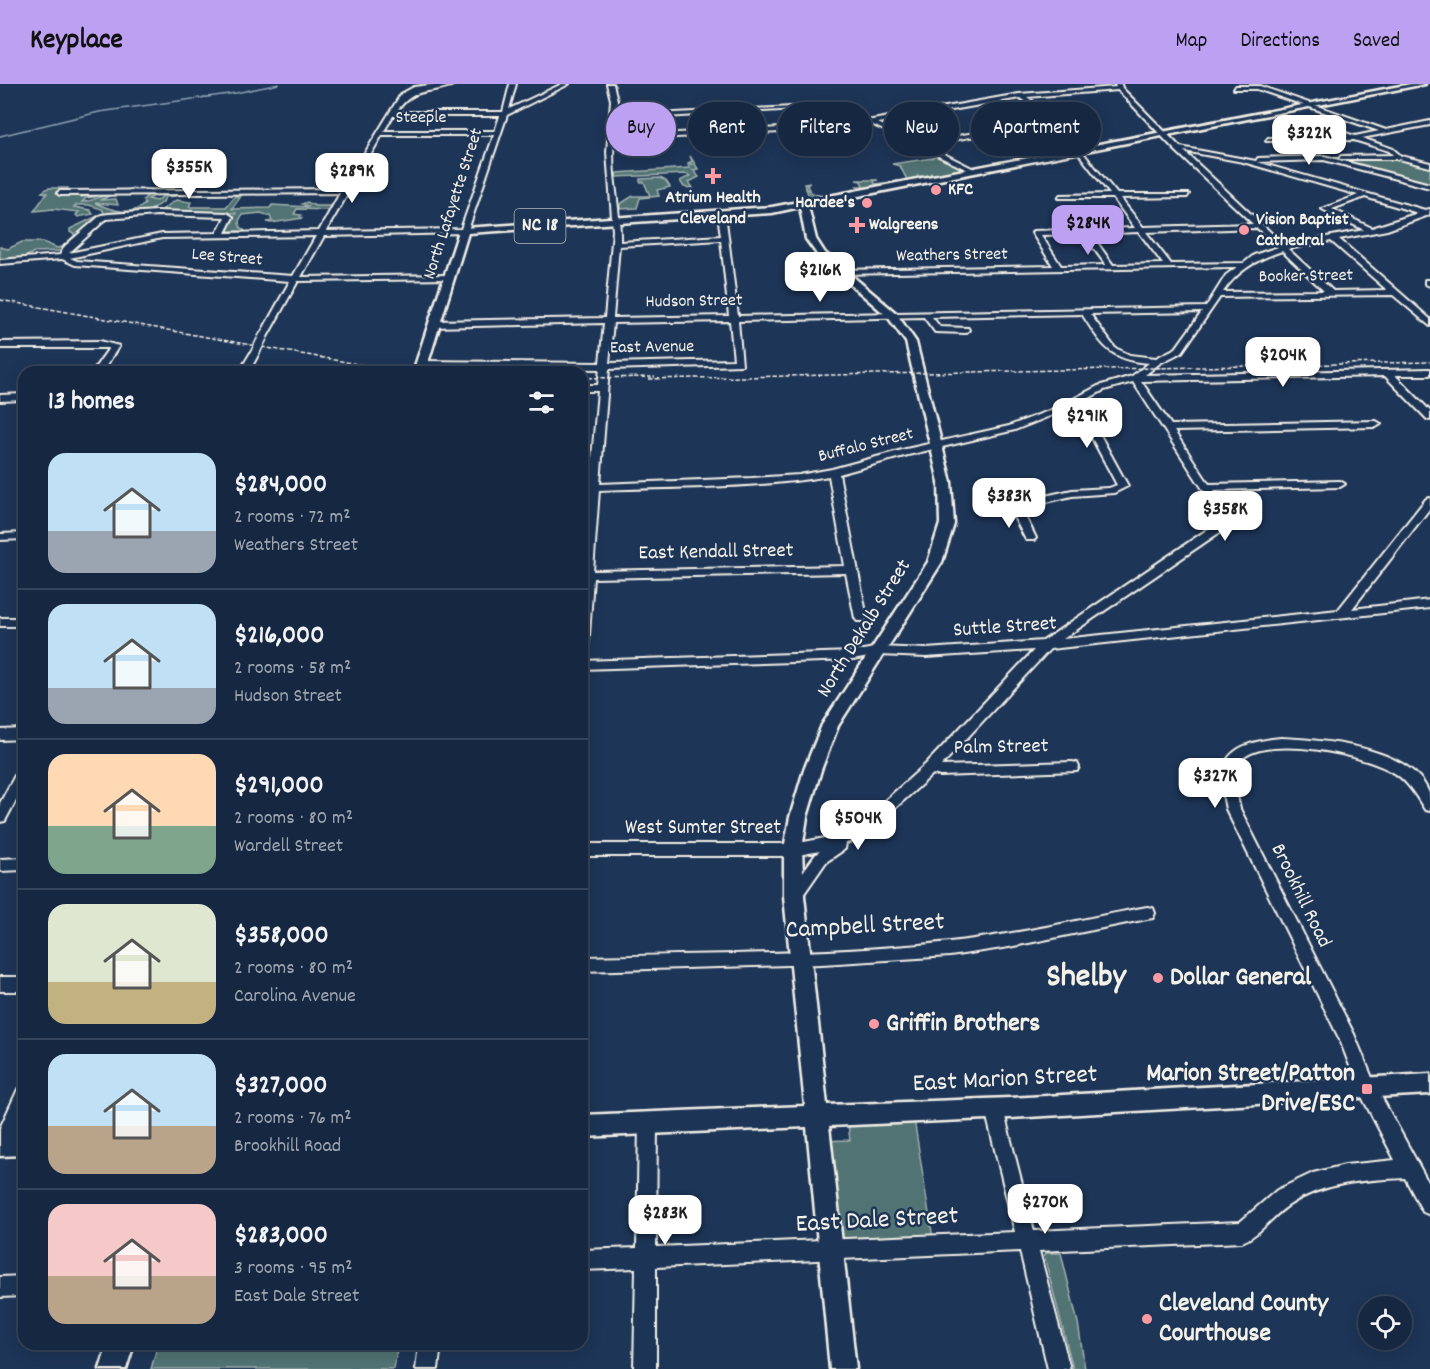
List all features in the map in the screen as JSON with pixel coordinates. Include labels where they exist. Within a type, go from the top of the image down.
[{"type":"main road","name":"NC 18","points":[[1101,146],[1422,84]]},
{"type":"main road","name":"NC 18","points":[[464,231],[722,215],[804,205],[1049,156]]},
{"type":"main road","name":"North Dekalb Street","points":[[804,205],[814,245],[840,272],[892,315],[907,335],[914,350],[947,502],[947,524],[934,562],[830,725],[806,789],[793,850],[794,896],[843,1369]]},
{"type":"main road","name":"North Lafayette Street","points":[[420,366],[464,231]]},
{"type":"main road","name":"East Marion Street","points":[[588,1126],[994,1109],[1430,1084]]},
{"type":"main road","points":[[113,1369],[119,1350]]},
{"type":"street","points":[[247,366],[345,191],[403,95],[410,90],[453,84]]},
{"type":"street","points":[[393,114],[505,113],[513,84]]},
{"type":"street","name":"North Lafayette Street","points":[[464,231],[505,113],[566,84]]},
{"type":"street","points":[[610,84],[612,102]]},
{"type":"street","points":[[872,122],[1022,96],[1118,86],[1176,148],[1332,294]]},
{"type":"street","points":[[1236,88],[1255,87],[1266,90],[1386,132]]},
{"type":"street","points":[[1266,90],[1281,88]]},
{"type":"street","points":[[1022,96],[1030,102]]},
{"type":"street","points":[[676,115],[778,110]]},
{"type":"street","points":[[872,122],[884,128]]},
{"type":"street","points":[[1276,153],[1268,140],[1355,138],[1430,123]]},
{"type":"street","points":[[1311,124],[1391,150],[1399,157]]},
{"type":"street","points":[[676,135],[778,131]]},
{"type":"street","name":"Steeple","points":[[381,133],[497,133]]},
{"type":"street","points":[[1176,148],[1244,160],[1429,213]]},
{"type":"street","points":[[1244,160],[1276,153],[1324,158],[1399,157],[1430,165]]},
{"type":"street","points":[[588,542],[616,244],[610,156]]},
{"type":"street","points":[[943,156],[974,171]]},
{"type":"street","points":[[1084,156],[1169,266]]},
{"type":"street","points":[[1324,158],[1430,186]]},
{"type":"street","points":[[60,193],[345,191]]},
{"type":"street","points":[[1060,197],[1186,195]]},
{"type":"street","points":[[1365,195],[1326,209],[1372,231]]},
{"type":"street","points":[[63,257],[68,248],[104,217],[158,213],[227,214],[230,217],[220,235]]},
{"type":"street","points":[[1135,378],[1157,361],[1179,350],[1229,277],[1244,265],[1283,248],[1372,231],[1429,213]]},
{"type":"street","points":[[722,215],[734,318]]},
{"type":"street","points":[[1058,268],[1035,235],[1036,233],[1259,226]]},
{"type":"street","points":[[0,262],[63,257],[153,237],[464,231]]},
{"type":"street","points":[[1086,231],[1111,267]]},
{"type":"street","points":[[616,244],[725,238]]},
{"type":"street","points":[[1334,239],[1430,323]]},
{"type":"street","name":"Lee Street","points":[[63,257],[75,263],[295,279],[449,277]]},
{"type":"street","name":"Weathers Street","points":[[840,272],[1244,265]]},
{"type":"street","name":"Booker Street","points":[[1217,295],[1397,292]]},
{"type":"street","name":"Hudson Street","points":[[433,324],[1207,309]]},
{"type":"street","points":[[1084,311],[1115,353],[1126,358],[1157,361]]},
{"type":"street","points":[[926,314],[938,330],[965,330]]},
{"type":"street","name":"East Avenue","points":[[588,366],[739,363],[734,318]]},
{"type":"street","points":[[0,345],[100,344],[115,346],[101,366]]},
{"type":"street","points":[[1135,378],[1430,372]]},
{"type":"street","points":[[1388,373],[1430,417]]},
{"type":"street","name":"Buffalo Street","points":[[593,487],[752,481],[798,478],[833,472],[1012,428],[1077,401],[1101,388],[1135,378]]},
{"type":"street","name":"West Sumter Street","points":[[794,896],[821,858],[857,834],[931,768],[1046,645],[1226,522],[1208,487],[1135,378]]},
{"type":"street","points":[[588,388],[602,388]]},
{"type":"street","points":[[0,398],[18,398]]},
{"type":"street","points":[[1000,509],[1015,507],[1049,496],[1113,490],[1123,486],[1077,401]]},
{"type":"street","points":[[1169,428],[1376,424]]},
{"type":"street","points":[[833,472],[861,618]]},
{"type":"street","points":[[1208,487],[1340,484]]},
{"type":"street","points":[[1342,613],[1430,501]]},
{"type":"street","points":[[1015,507],[1030,538]]},
{"type":"street","points":[[0,537],[18,536]]},
{"type":"street","name":"East Kendall Street","points":[[588,575],[852,569]]},
{"type":"street","name":"Suttle Street","points":[[588,664],[853,656],[879,651],[926,653],[1046,645],[1430,604]]},
{"type":"street","points":[[0,622],[18,622]]},
{"type":"street","points":[[0,735],[18,734]]},
{"type":"street","name":"Brookhill Road","points":[[1367,1089],[1348,1039],[1233,809],[1226,783],[1228,768],[1250,747],[1263,743],[1295,742],[1340,749],[1374,758],[1402,770],[1416,785],[1430,806]]},
{"type":"street","name":"Palm Street","points":[[931,768],[940,771],[1072,767]]},
{"type":"street","points":[[0,817],[4,802],[18,781]]},
{"type":"street","name":"West Sumter Street","points":[[588,850],[793,850],[825,844],[857,834]]},
{"type":"street","points":[[0,865],[18,864]]},
{"type":"street","name":"Campbell Street","points":[[588,964],[801,958],[950,949],[1147,913]]},
{"type":"street","points":[[0,984],[18,984]]},
{"type":"street","points":[[1367,1089],[1430,1205]]},
{"type":"street","points":[[994,1109],[1059,1369]]},
{"type":"street","points":[[9,1144],[18,1115]]},
{"type":"street","points":[[645,1369],[648,1123]]},
{"type":"street","name":"East Dale Street","points":[[588,1260],[1242,1232],[1255,1225],[1270,1208],[1300,1188],[1349,1174],[1409,1168]]},
{"type":"street","points":[[0,1287],[18,1286]]},
{"type":"street","points":[[427,1369],[429,1350]]},
{"type":"green space","points":[[690,156],[698,169],[693,170],[699,177],[689,182],[693,188],[684,187],[680,181],[690,176],[687,174],[616,177],[617,173],[689,168],[688,165],[692,164],[688,163],[692,161]]},
{"type":"green space","points":[[939,156],[963,169],[936,175],[930,173],[932,175],[923,177],[917,175],[921,178],[818,198],[809,196],[804,184],[810,183],[807,185],[810,192],[821,196],[860,189],[857,186],[863,186],[861,181],[856,180],[878,180],[874,181],[875,184],[907,180],[900,166],[892,164]]},
{"type":"green space","points":[[1397,157],[1430,165],[1430,183],[1331,158]]},
{"type":"green space","points":[[660,178],[670,187],[657,190],[659,196],[640,198],[637,208],[620,209],[620,204],[633,196],[650,196],[644,182],[640,182],[640,179]]},
{"type":"green space","points":[[48,188],[68,188],[68,191],[56,193],[84,194],[82,197],[99,194],[86,198],[82,202],[116,193],[100,200],[116,199],[118,205],[95,203],[120,211],[139,208],[145,204],[143,200],[149,194],[162,193],[148,199],[157,201],[166,193],[178,193],[176,196],[165,197],[163,202],[152,209],[160,211],[176,200],[191,202],[189,207],[226,207],[235,196],[241,196],[232,209],[270,208],[272,205],[309,207],[302,204],[307,202],[315,206],[333,206],[328,210],[297,209],[294,214],[301,215],[300,218],[303,218],[271,223],[267,222],[272,221],[270,216],[261,213],[242,215],[239,221],[240,227],[245,231],[227,231],[236,213],[142,211],[107,215],[64,251],[34,252],[22,259],[0,259],[0,247],[8,249],[22,242],[43,242],[57,248],[62,247],[75,235],[70,232],[70,229],[104,213],[102,209],[89,205],[74,207],[90,210],[93,214],[78,217],[76,215],[79,212],[53,209],[34,211],[47,193],[42,192]]},
{"type":"green space","points":[[913,1113],[934,1245],[831,1250],[820,1141],[850,1140],[847,1116]]},
{"type":"green space","points":[[1061,1253],[1078,1323],[1085,1369],[1073,1369],[1044,1255]]},
{"type":"green space","points":[[156,1350],[397,1350],[394,1369],[151,1369]]},
{"type":"waterway","points":[[0,136],[99,112],[236,93],[279,84]]},
{"type":"railway","points":[[0,300],[374,366]]},
{"type":"railway","points":[[649,379],[1430,362]]},
{"type":"railway","points":[[588,378],[655,377]]},
{"type":"place","name":"Atrium Health Cleveland","points":[[713,176]]},
{"type":"place","name":"KFC","points":[[936,190]]},
{"type":"place","name":"Hardee's","points":[[867,203]]},
{"type":"place","name":"Walgreens","points":[[857,225]]},
{"type":"place","name":"Vision Baptist Cathedral","points":[[1244,230]]},
{"type":"place","name":"Dollar General","points":[[1158,978]]},
{"type":"place","name":"Griffin Brothers","points":[[874,1024]]},
{"type":"place","name":"Marion Street/Patton Drive/ESC","points":[[1367,1089]]},
{"type":"place","name":"Cleveland County Courthouse","points":[[1147,1319]]},
{"type":"district","name":"Shelby","points":[[1086,978]]}]
